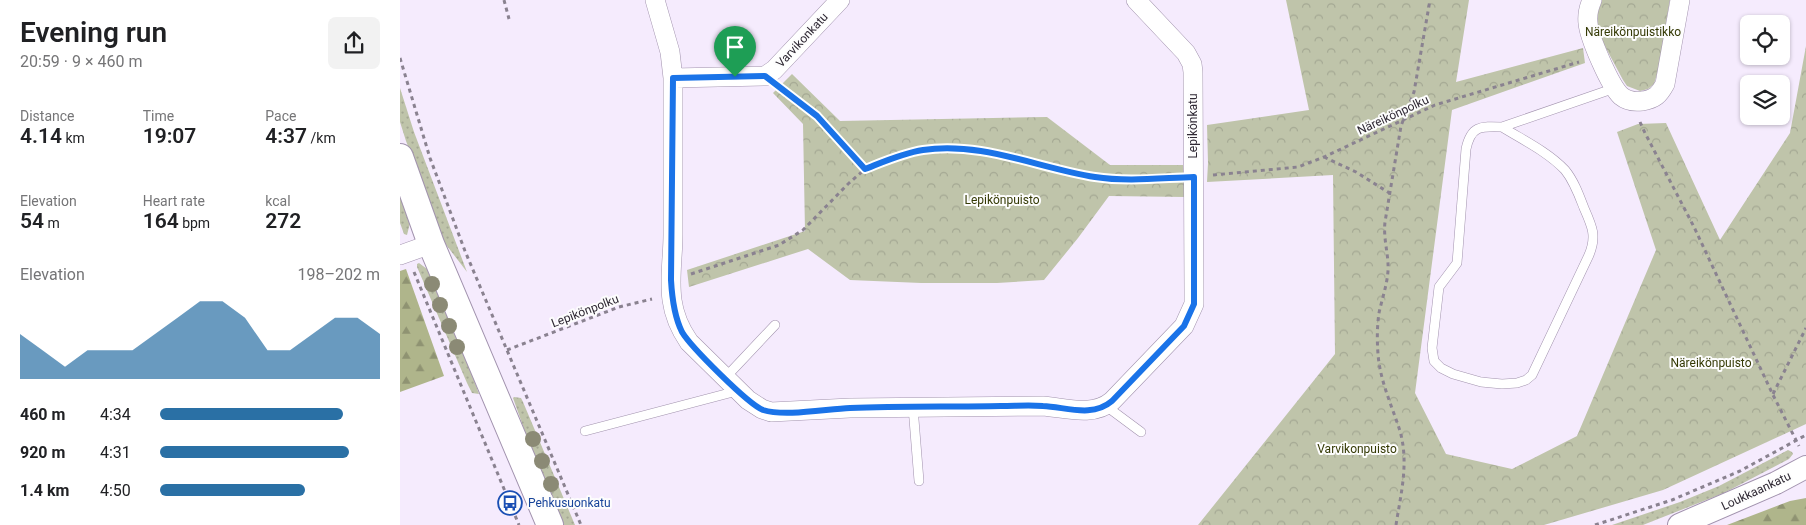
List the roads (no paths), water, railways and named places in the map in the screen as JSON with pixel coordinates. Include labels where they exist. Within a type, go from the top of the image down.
[{"type":"main road","points":[[400,157],[431,244],[550,525]]},
{"type":"street","points":[[655,0],[670,52],[673,78],[671,289],[676,316],[689,342],[731,385],[755,406],[771,412],[1043,406],[1091,411],[1106,406]]},
{"type":"street","name":"Varvikonkatu","points":[[673,78],[765,76],[774,70],[840,0]]},
{"type":"street","name":"Lepikönkatu","points":[[1106,406],[1178,333],[1190,315],[1194,304],[1192,64],[1186,53],[1136,0]]},
{"type":"street","points":[[1592,0],[1588,15],[1590,36],[1614,88],[1621,97],[1634,102],[1653,99],[1660,93],[1665,84],[1680,0]]},
{"type":"street","points":[[403,254],[431,244]]},
{"type":"street","name":"Loukkaankatu","points":[[1679,525],[1766,487],[1806,467]]},
{"type":"lane","points":[[1502,127],[1544,153],[1565,170],[1573,182],[1592,226],[1594,236],[1589,255],[1532,375],[1526,380],[1517,383],[1502,384],[1481,382],[1447,371],[1434,361],[1432,348],[1439,287],[1456,263],[1468,138],[1475,130],[1482,126],[1502,127],[1614,88]]},
{"type":"lane","points":[[585,431],[731,385],[775,325]]},
{"type":"lane","points":[[1106,406],[1140,432]]},
{"type":"lane","points":[[913,408],[919,482]]},
{"type":"place","name":"Pehkusuonkatu","points":[[510,503]]},
{"type":"park label","name":"Näreikönpuistikko","points":[[1633,32]]},
{"type":"park label","name":"Lepikönpuisto","points":[[1002,200]]},
{"type":"park label","name":"Näreikönpuisto","points":[[1711,363]]},
{"type":"park label","name":"Varvikonpuisto","points":[[1357,449]]}]
